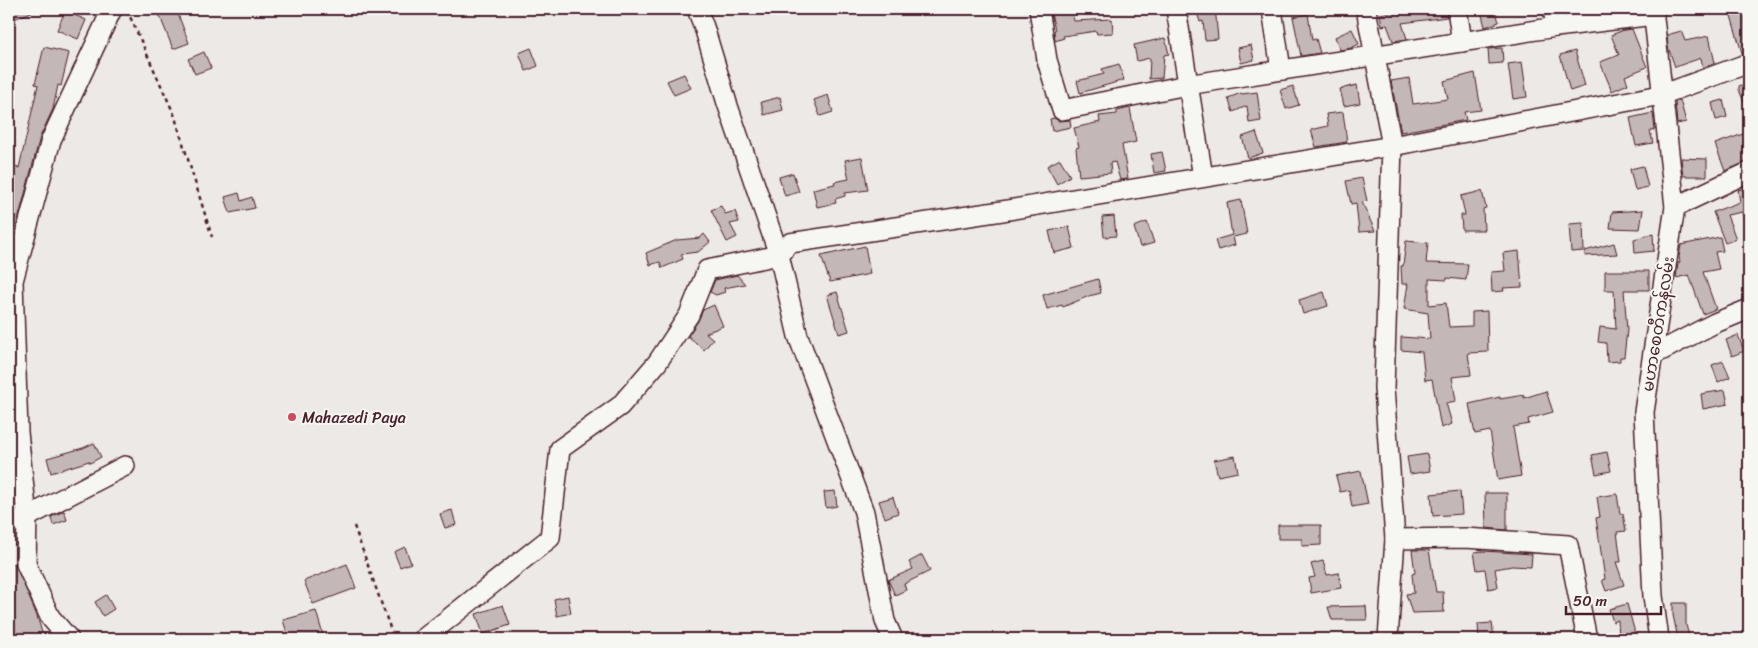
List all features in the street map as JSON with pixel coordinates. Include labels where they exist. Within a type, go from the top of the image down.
[{"type":"street","points":[[69,639],[50,616],[26,564],[27,517],[18,432],[13,281],[51,140],[112,9]]},
{"type":"street","points":[[697,9],[704,26],[727,104],[779,255],[798,336],[864,512],[886,621],[893,639]]},
{"type":"street","points":[[1039,9],[1047,60],[1062,110],[1187,84],[1462,42],[1555,18],[1653,12]]},
{"type":"street","points":[[1176,9],[1203,177]]},
{"type":"street","points":[[1272,9],[1281,70]]},
{"type":"street","points":[[1366,9],[1392,146],[1384,388],[1395,539],[1388,639]]},
{"type":"street","points":[[1457,9],[1462,42]]},
{"type":"street","name":"မဟာစေတီကန်လမ်း","points":[[1653,12],[1675,208],[1644,412],[1653,596],[1659,639]]},
{"type":"street","points":[[423,639],[550,538],[560,449],[620,406],[657,363],[689,315],[707,270],[779,255],[790,244],[1392,146],[1661,95],[1749,63]]},
{"type":"street","points":[[1675,208],[1749,172]]},
{"type":"street","points":[[1653,355],[1715,323],[1749,309]]},
{"type":"street","points":[[9,524],[27,517],[125,466]]},
{"type":"street","points":[[1395,539],[1465,538],[1568,545],[1587,639]]},
{"type":"path","points":[[127,9],[174,114],[212,237]]},
{"type":"path","points":[[354,526],[394,639]]},
{"type":"building","points":[[9,9],[39,9],[9,21]]},
{"type":"building","points":[[157,9],[176,9],[189,43],[173,49]]},
{"type":"building","points":[[1050,9],[1071,9],[1074,21],[1112,19],[1113,33],[1097,34],[1096,31],[1063,36],[1064,38],[1055,41],[1055,30]]},
{"type":"building","points":[[1196,9],[1214,9],[1218,39],[1205,40],[1203,21],[1200,22]]},
{"type":"building","points":[[1411,9],[1446,9],[1447,17],[1402,23],[1407,39],[1393,41],[1387,25],[1382,26],[1380,14]]},
{"type":"building","points":[[1495,9],[1499,22],[1485,27],[1481,11]]},
{"type":"building","points":[[1729,9],[1747,9],[1749,17],[1749,52],[1742,53]]},
{"type":"building","points":[[65,11],[86,20],[78,39],[57,30]]},
{"type":"building","points":[[1308,14],[1312,40],[1316,39],[1320,53],[1301,56],[1293,17]]},
{"type":"building","points":[[1352,29],[1359,44],[1340,50],[1335,37]]},
{"type":"building","points":[[1632,29],[1647,67],[1625,76],[1628,84],[1612,91],[1600,62],[1619,55],[1611,35]]},
{"type":"building","points":[[1681,31],[1685,41],[1709,36],[1715,63],[1703,68],[1701,58],[1675,67],[1668,47],[1667,35]]},
{"type":"building","points":[[1165,38],[1169,54],[1164,55],[1162,78],[1149,79],[1150,58],[1137,61],[1134,45]]},
{"type":"building","points":[[1251,45],[1254,60],[1241,63],[1238,48]]},
{"type":"building","points":[[44,47],[69,53],[61,86],[58,85],[53,109],[40,137],[9,254],[9,181],[12,166],[19,168],[38,85],[35,84]]},
{"type":"building","points":[[531,48],[538,66],[526,71],[519,53]]},
{"type":"building","points":[[1502,48],[1503,63],[1489,64],[1488,49]]},
{"type":"building","points":[[1575,51],[1585,86],[1570,91],[1560,55]]},
{"type":"building","points":[[204,52],[211,68],[195,74],[188,59]]},
{"type":"building","points":[[1522,62],[1527,97],[1513,99],[1508,64]]},
{"type":"building","points":[[1119,64],[1124,80],[1080,93],[1077,81],[1104,74],[1102,69]]},
{"type":"building","points":[[1475,73],[1481,110],[1464,112],[1466,120],[1401,132],[1391,81],[1409,78],[1413,104],[1448,99],[1444,81]]},
{"type":"building","points":[[684,74],[691,88],[674,95],[667,81]]},
{"type":"building","points":[[1749,82],[1749,114],[1739,86]]},
{"type":"building","points":[[1357,85],[1360,103],[1344,106],[1340,89]]},
{"type":"building","points":[[1293,86],[1299,105],[1286,109],[1280,90]]},
{"type":"building","points":[[1257,92],[1261,121],[1249,123],[1247,106],[1233,112],[1228,98],[1241,93]]},
{"type":"building","points":[[828,95],[833,112],[820,116],[814,100]]},
{"type":"building","points":[[780,97],[783,110],[764,115],[761,102]]},
{"type":"building","points":[[1680,100],[1686,122],[1677,124],[1675,102]]},
{"type":"building","points":[[1723,100],[1727,117],[1716,120],[1712,103]]},
{"type":"building","points":[[1130,108],[1136,142],[1122,145],[1128,179],[1120,180],[1115,162],[1110,163],[1111,173],[1079,176],[1076,148],[1079,147],[1074,128],[1100,122],[1099,116],[1117,114],[1117,111]]},
{"type":"building","points":[[1343,112],[1347,142],[1316,147],[1311,130],[1328,126],[1326,114]]},
{"type":"building","points":[[1653,113],[1655,130],[1650,131],[1653,143],[1636,146],[1630,118]]},
{"type":"building","points":[[1054,118],[1059,121],[1070,120],[1071,127],[1052,131],[1050,119]]},
{"type":"building","points":[[1256,132],[1263,153],[1248,158],[1242,137]]},
{"type":"building","points":[[1746,133],[1749,141],[1749,161],[1725,171],[1715,144]]},
{"type":"building","points":[[1162,152],[1166,171],[1154,173],[1151,154]]},
{"type":"building","points":[[862,157],[868,190],[845,193],[845,196],[835,199],[836,203],[817,207],[813,189],[849,179],[845,160]]},
{"type":"building","points":[[1681,158],[1707,159],[1707,176],[1683,176]]},
{"type":"building","points":[[1060,159],[1070,176],[1057,184],[1047,166]]},
{"type":"building","points":[[1643,166],[1648,187],[1635,190],[1630,169]]},
{"type":"building","points":[[793,173],[799,192],[785,196],[779,177]]},
{"type":"building","points":[[1362,178],[1367,201],[1362,202],[1375,231],[1359,232],[1356,203],[1351,204],[1346,181]]},
{"type":"building","points":[[1749,187],[1749,221],[1744,221],[1742,212],[1727,215],[1736,239],[1725,243],[1713,212],[1740,202],[1738,190]]},
{"type":"building","points":[[1482,191],[1486,208],[1483,209],[1484,230],[1462,230],[1461,215],[1465,215],[1461,196]]},
{"type":"building","points":[[239,193],[241,201],[252,197],[255,208],[230,213],[225,197]]},
{"type":"building","points":[[1241,200],[1247,234],[1233,237],[1235,245],[1218,250],[1215,240],[1232,235],[1227,203]]},
{"type":"building","points":[[721,206],[725,214],[735,211],[739,222],[730,224],[737,237],[727,242],[711,210]]},
{"type":"building","points":[[1643,210],[1640,229],[1610,228],[1612,212]]},
{"type":"building","points":[[1114,216],[1116,236],[1104,237],[1102,217]]},
{"type":"building","points":[[1147,222],[1154,243],[1140,247],[1134,227]]},
{"type":"building","points":[[1583,223],[1584,251],[1571,252],[1569,224]]},
{"type":"building","points":[[1069,227],[1074,248],[1054,253],[1049,231]]},
{"type":"building","points":[[704,234],[710,242],[698,252],[681,254],[683,259],[662,268],[660,262],[650,265],[646,253],[677,240],[700,238]]},
{"type":"building","points":[[1653,234],[1654,251],[1635,253],[1634,239]]},
{"type":"building","points":[[1720,237],[1723,251],[1715,252],[1719,269],[1703,272],[1716,309],[1703,314],[1689,275],[1676,278],[1678,263],[1680,262],[1681,245]]},
{"type":"building","points":[[1406,241],[1428,243],[1426,263],[1468,264],[1466,280],[1429,279],[1429,305],[1446,303],[1449,327],[1472,326],[1472,312],[1487,311],[1488,352],[1468,353],[1471,375],[1452,377],[1456,401],[1446,403],[1452,424],[1441,428],[1432,379],[1425,380],[1422,352],[1401,350],[1401,337],[1430,339],[1428,313],[1404,309],[1408,284],[1402,284],[1401,266],[1403,266]]},
{"type":"building","points":[[1614,243],[1617,254],[1585,256],[1585,251]]},
{"type":"building","points":[[865,246],[870,274],[830,282],[821,256]]},
{"type":"building","points":[[1519,251],[1522,287],[1503,288],[1504,291],[1492,292],[1491,272],[1505,271],[1503,253]]},
{"type":"building","points":[[1605,271],[1649,271],[1649,290],[1624,290],[1627,330],[1624,357],[1620,357],[1620,361],[1607,362],[1606,343],[1598,342],[1600,327],[1616,329],[1614,290],[1605,290]]},
{"type":"building","points":[[737,275],[745,284],[724,288],[725,292],[716,295],[710,292],[715,280]]},
{"type":"building","points":[[1098,279],[1101,293],[1063,307],[1062,305],[1047,309],[1043,295]]},
{"type":"building","points":[[837,292],[849,331],[839,334],[827,295]]},
{"type":"building","points":[[1324,292],[1328,306],[1303,314],[1299,300]]},
{"type":"building","points":[[714,305],[723,326],[706,333],[713,339],[704,350],[688,336],[703,310]]},
{"type":"building","points":[[1738,335],[1744,351],[1732,356],[1726,340]]},
{"type":"building","points":[[1723,361],[1730,377],[1718,382],[1712,365]]},
{"type":"building","points":[[1725,390],[1728,404],[1703,409],[1701,394]]},
{"type":"building","points":[[1546,391],[1553,412],[1528,419],[1529,424],[1513,427],[1521,476],[1498,480],[1490,431],[1475,434],[1469,404],[1500,397],[1500,399],[1524,395],[1524,398]]},
{"type":"building","points":[[94,443],[101,457],[90,463],[89,461],[51,473],[47,458]]},
{"type":"building","points":[[1607,452],[1611,471],[1596,474],[1592,455]]},
{"type":"building","points":[[1427,454],[1430,471],[1410,474],[1407,457]]},
{"type":"building","points":[[1235,456],[1238,472],[1218,476],[1214,460]]},
{"type":"building","points":[[1361,471],[1368,504],[1352,507],[1349,490],[1340,492],[1336,476]]},
{"type":"building","points":[[835,491],[837,506],[826,508],[824,492]]},
{"type":"building","points":[[1460,491],[1462,514],[1433,516],[1431,494]]},
{"type":"building","points":[[1485,493],[1507,493],[1507,530],[1486,528]]},
{"type":"building","points":[[1617,494],[1620,514],[1623,514],[1626,531],[1617,532],[1621,562],[1616,562],[1624,585],[1606,591],[1602,580],[1605,579],[1596,518],[1600,517],[1597,497]]},
{"type":"building","points":[[893,497],[898,513],[885,518],[879,501]]},
{"type":"building","points":[[452,510],[456,525],[445,528],[440,514]]},
{"type":"building","points":[[64,511],[67,520],[53,525],[51,517]]},
{"type":"building","points":[[1278,525],[1321,525],[1321,545],[1302,546],[1302,539],[1278,539]]},
{"type":"building","points":[[405,547],[411,563],[400,567],[394,552]]},
{"type":"building","points":[[1412,550],[1429,550],[1436,592],[1443,592],[1444,612],[1412,613],[1406,594],[1414,593],[1412,574],[1415,573]]},
{"type":"building","points":[[1474,552],[1532,554],[1531,567],[1512,566],[1495,569],[1498,587],[1488,589],[1485,569],[1477,570]]},
{"type":"building","points":[[922,555],[930,571],[904,584],[906,590],[895,595],[888,580],[913,569],[909,562]]},
{"type":"building","points":[[1323,561],[1327,575],[1339,573],[1341,588],[1311,593],[1309,578],[1315,577],[1311,564]]},
{"type":"building","points":[[15,563],[37,616],[44,639],[9,639],[9,633],[15,631],[9,611],[9,565]]},
{"type":"building","points":[[347,564],[356,588],[313,604],[304,581]]},
{"type":"building","points":[[106,595],[114,609],[103,616],[95,602]]},
{"type":"building","points":[[568,596],[571,613],[557,616],[554,599]]},
{"type":"building","points":[[1673,603],[1686,603],[1686,625],[1690,639],[1678,639],[1673,615]]},
{"type":"building","points":[[1627,604],[1634,629],[1634,637],[1619,638],[1618,620],[1613,622],[1609,609]]},
{"type":"building","points":[[503,605],[510,625],[483,634],[476,614]]},
{"type":"building","points":[[1366,606],[1367,620],[1332,620],[1328,607]]},
{"type":"building","points":[[316,611],[323,635],[307,639],[289,639],[283,620]]},
{"type":"building","points":[[1492,623],[1494,639],[1479,639],[1478,624]]},
{"type":"place","name":"Mahazedi Paya","points":[[292,417]]}]
